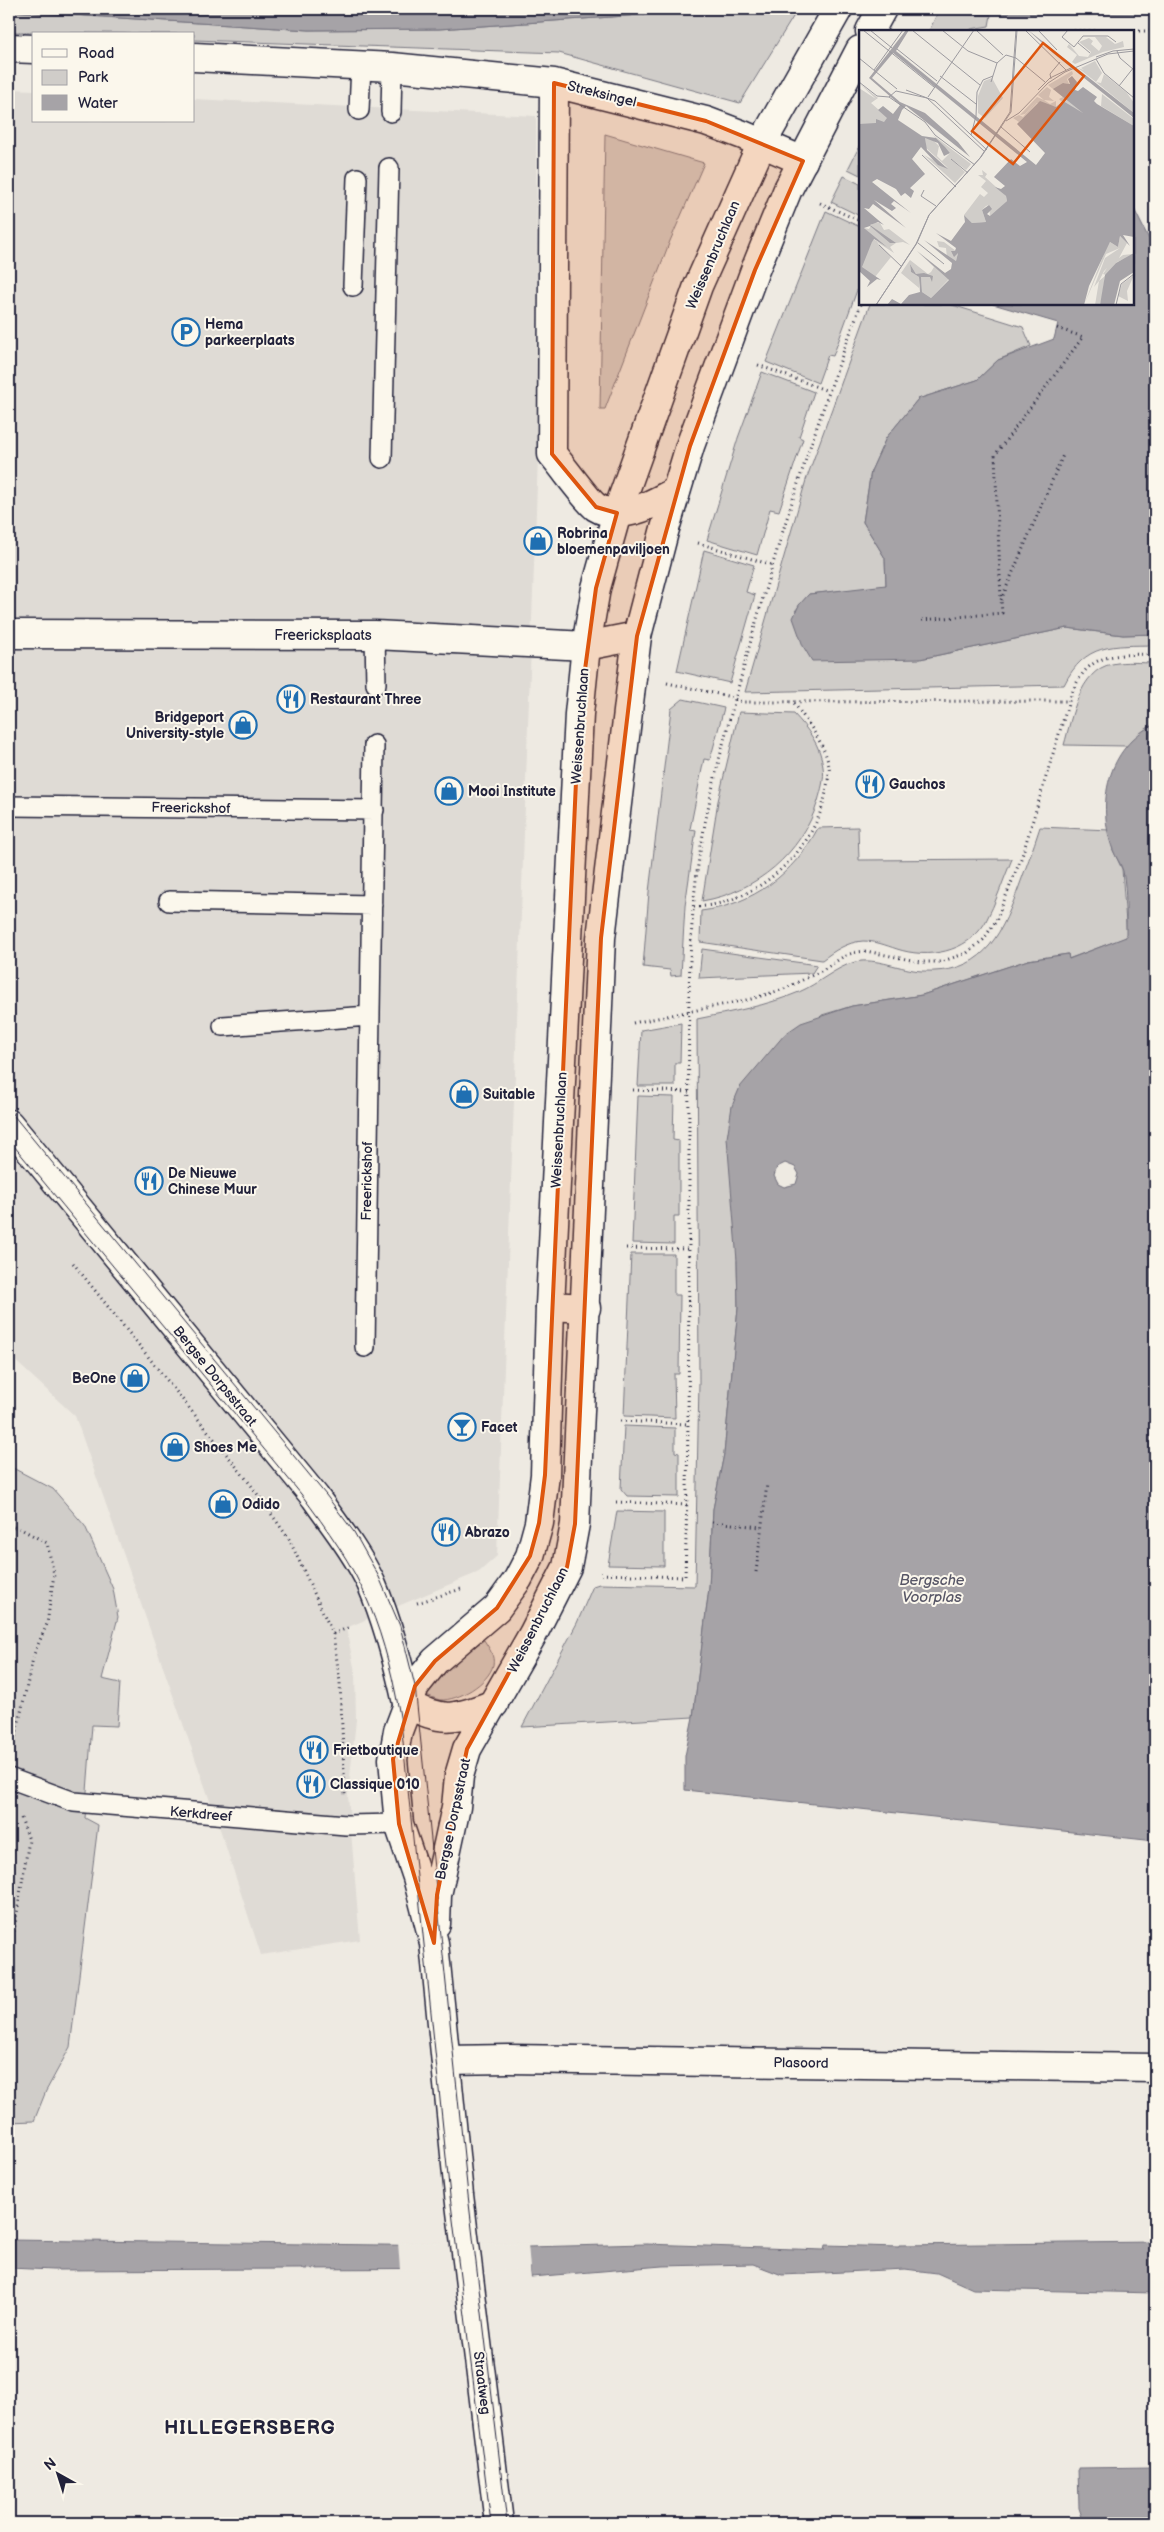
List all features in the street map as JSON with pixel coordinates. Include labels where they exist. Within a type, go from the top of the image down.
[{"type":"street","points":[[871,30],[882,9]]},
{"type":"street","name":"Weissenbruchlaan","points":[[407,1703],[424,1673],[497,1608],[518,1579],[530,1556],[539,1522],[545,1475],[550,1306],[579,714],[586,646],[596,588],[617,513],[698,286],[762,143],[835,14]]},
{"type":"street","points":[[9,48],[32,49]]},
{"type":"street","name":"Weissenbruchlaan","points":[[494,1704],[567,1566],[575,1524],[601,938],[637,636],[676,491],[724,352],[788,189],[859,52]]},
{"type":"street","name":"Streksingel","points":[[195,57],[392,67],[554,83],[706,121],[803,161]]},
{"type":"street","points":[[554,83],[552,454],[596,507],[617,513],[646,508],[676,491]]},
{"type":"street","name":"Freericksplaats","points":[[9,634],[375,636],[586,646],[637,636]]},
{"type":"street","name":"Bergse Dorpsstraat","points":[[9,1124],[315,1497],[370,1581],[396,1650],[407,1703],[398,1731],[393,1759],[399,1824],[417,1877],[434,1943],[465,2242]]},
{"type":"street","points":[[550,1306],[586,1308]]},
{"type":"street","points":[[545,1475],[578,1476]]},
{"type":"street","points":[[407,1703],[437,1718],[470,1713],[494,1704]]},
{"type":"street","name":"Bergse Dorpsstraat","points":[[434,1943],[437,1896],[456,1807],[459,1776],[467,1749],[494,1704]]},
{"type":"street","name":"Plasoord","points":[[446,2060],[509,2059],[1155,2068]]},
{"type":"street","name":"Straatweg","points":[[465,2242],[499,2523]]},
{"type":"lane","points":[[360,110],[361,65]]},
{"type":"lane","points":[[391,112],[392,67]]},
{"type":"lane","points":[[382,458],[389,168]]},
{"type":"lane","points":[[353,286],[356,178]]},
{"type":"lane","points":[[375,636],[376,684]]},
{"type":"lane","name":"Freerickshof","points":[[365,1347],[374,745]]},
{"type":"lane","name":"Freerickshof","points":[[9,806],[374,810]]},
{"type":"lane","points":[[169,901],[372,905]]},
{"type":"lane","points":[[223,1026],[370,1016]]},
{"type":"lane","name":"Kerkdreef","points":[[9,1778],[74,1802],[346,1825],[399,1824]]},
{"type":"path","points":[[1134,30],[1155,30]]},
{"type":"path","points":[[788,189],[859,221]]},
{"type":"path","points":[[593,1574],[685,1577],[688,1424],[689,1013],[694,907],[711,798],[735,699],[772,565],[828,391],[861,305]]},
{"type":"path","points":[[922,620],[1002,613],[995,455],[1083,337],[1057,328]]},
{"type":"path","points":[[724,352],[828,391]]},
{"type":"path","points":[[1002,600],[1063,455]]},
{"type":"path","points":[[664,532],[772,565]]},
{"type":"path","points":[[598,1030],[689,1013],[750,999],[784,988],[821,972],[846,955],[857,952],[866,951],[908,960],[940,962],[967,953],[983,940],[996,921],[1022,856],[1074,685],[1083,671],[1094,661],[1117,655],[1155,654]]},
{"type":"path","points":[[632,676],[742,702],[1069,701]]},
{"type":"path","points":[[694,907],[735,898],[768,879],[790,860],[817,820],[824,800],[829,767],[818,739],[793,702]]},
{"type":"path","points":[[633,1090],[689,1092]]},
{"type":"path","points":[[626,1248],[689,1249]]},
{"type":"path","points":[[71,1260],[251,1485],[288,1539],[333,1634],[340,1682],[346,1825]]},
{"type":"path","points":[[620,1421],[688,1424]]},
{"type":"path","points":[[756,1572],[760,1527],[767,1484]]},
{"type":"path","points":[[616,1502],[687,1505]]},
{"type":"path","points":[[712,1522],[760,1527]]},
{"type":"path","points":[[9,1526],[19,1528],[47,1543],[54,1574],[46,1624],[34,1654],[11,1757]]},
{"type":"path","points":[[9,1961],[29,1840],[19,1812]]},
{"type":"highlighted area","points":[[554,83],[706,121],[803,161],[755,270],[690,446],[637,636],[601,938],[575,1524],[567,1567],[467,1749],[437,1895],[434,1943],[399,1824],[393,1759],[415,1686],[435,1661],[497,1608],[530,1556],[539,1523],[545,1475],[579,714],[596,588],[617,513],[596,507],[552,454]]},
{"type":"shaded area","points":[[9,89],[32,90],[32,122],[195,122],[195,99],[536,116],[538,458],[497,1556],[479,1572],[346,1628],[355,1672],[356,1720],[348,1795],[360,1940],[261,1955],[222,1835],[75,1416],[9,1355]]},
{"type":"green space","points":[[726,9],[798,9],[740,103],[559,53],[195,40],[195,32],[9,32],[9,11],[309,30],[439,29]]},
{"type":"green space","points":[[937,14],[991,15],[989,26],[970,30],[929,30]]},
{"type":"green space","points":[[605,134],[704,163],[670,241],[605,409],[600,409]]},
{"type":"green space","points":[[859,147],[859,174],[848,169]]},
{"type":"green space","points":[[844,176],[859,184],[859,216],[831,202]]},
{"type":"green space","points":[[826,211],[859,227],[859,285],[833,356],[828,355],[818,383],[766,362]]},
{"type":"green space","points":[[870,305],[952,305],[1023,327],[1031,346],[998,360],[977,380],[918,399],[886,438],[871,471],[863,522],[885,558],[886,586],[809,594],[795,611],[920,659],[1067,628],[1123,635],[1155,634],[1155,645],[1102,649],[1081,661],[1072,671],[1064,685],[745,692],[806,480]]},
{"type":"green space","points":[[762,372],[814,392],[799,437],[803,439],[779,511],[770,509],[757,555],[707,540],[738,438]]},
{"type":"green space","points":[[704,550],[754,565],[746,592],[755,595],[730,683],[677,671]]},
{"type":"green space","points":[[1117,663],[1155,663],[1155,724],[1143,731],[1127,746],[1064,745],[1074,709],[1084,685],[1092,675],[1101,668]]},
{"type":"green space","points":[[683,699],[724,708],[710,760],[704,759],[690,829],[696,830],[685,906],[681,975],[671,976],[670,970],[643,967],[649,892],[671,709]]},
{"type":"green space","points":[[739,712],[794,714],[809,732],[820,752],[823,771],[822,784],[811,820],[789,853],[758,879],[741,889],[702,901],[718,801]]},
{"type":"green space","points":[[858,827],[859,860],[1012,859],[989,915],[977,933],[968,941],[946,951],[933,953],[909,952],[876,942],[863,941],[846,945],[822,960],[700,942],[701,911],[720,908],[737,902],[770,884],[797,860],[818,828]]},
{"type":"green space","points":[[1040,827],[1109,830],[1113,850],[1122,869],[1127,937],[1068,959],[1068,954],[1028,960],[922,995],[852,1006],[822,1015],[737,1261],[738,1308],[724,1454],[713,1509],[709,1588],[693,1717],[522,1727],[577,1623],[593,1586],[599,1584],[695,1586],[699,1382],[697,1019],[787,997],[806,989],[848,964],[855,962],[880,962],[922,971],[959,967],[973,960],[985,951],[1003,925]]},
{"type":"green space","points":[[702,949],[817,965],[812,973],[699,978]]},
{"type":"green space","points":[[681,1023],[680,1063],[675,1063],[675,1086],[638,1086],[641,1030]]},
{"type":"green space","points":[[638,1096],[674,1097],[673,1140],[679,1141],[679,1216],[674,1216],[674,1244],[632,1243]]},
{"type":"green space","points":[[631,1254],[674,1254],[674,1295],[680,1295],[679,1374],[674,1374],[675,1418],[624,1416]]},
{"type":"green space","points":[[624,1426],[675,1428],[675,1452],[679,1453],[679,1497],[627,1496],[621,1489]]},
{"type":"green space","points":[[9,1466],[53,1489],[85,1526],[113,1589],[118,1617],[102,1679],[120,1683],[117,1726],[92,1725],[85,1818],[98,1825],[70,2047],[46,2091],[34,2121],[9,2122]]},
{"type":"green space","points":[[617,1511],[664,1512],[664,1566],[608,1565]]},
{"type":"green space","points":[[484,1640],[493,1658],[493,1665],[486,1678],[472,1690],[447,1700],[438,1700],[425,1694],[442,1669]]},
{"type":"water","points":[[9,9],[726,9],[439,29],[309,30],[9,11]]},
{"type":"water","points":[[834,9],[1155,9],[1155,13],[954,14]]},
{"type":"water","points":[[1134,209],[1155,251],[1155,634],[1123,635],[1067,628],[920,659],[812,661],[803,646],[793,618],[799,605],[809,594],[886,585],[885,558],[863,522],[871,471],[886,438],[918,399],[977,380],[998,360],[1054,339],[1058,323],[996,305],[1134,305]]},
{"type":"water","name":"Bergsche Voorplas","points":[[1155,724],[1155,1841],[685,1790],[685,1756],[693,1717],[709,1588],[713,1509],[724,1454],[738,1308],[737,1261],[727,1138],[732,1106],[740,1087],[785,1034],[801,1023],[852,1006],[922,995],[1028,960],[1068,954],[1069,959],[1126,937],[1124,879],[1122,868],[1113,850],[1108,832],[1106,796],[1116,762],[1126,747],[1139,734]],"holes":[[[785,1163],[795,1167],[799,1174],[796,1184],[784,1187],[778,1184],[774,1176],[777,1167]]]},
{"type":"water","points":[[9,2240],[528,2247],[646,2244],[824,2250],[825,2245],[899,2247],[899,2245],[1155,2242],[1155,2293],[973,2289],[937,2273],[905,2269],[782,2275],[753,2264],[662,2266],[531,2277],[530,2268],[53,2270],[9,2268]]},
{"type":"water","points":[[1155,2467],[1155,2523],[1084,2523],[1079,2508],[1078,2468]]},
{"type":"pier","points":[[832,9],[912,9],[910,15],[834,11]]},
{"type":"pier","points":[[398,2242],[528,2244],[531,2280],[528,2270],[400,2270]]},
{"type":"tram line","points":[[9,1110],[326,1495],[354,1532],[379,1577],[400,1626],[415,1686],[468,2195],[507,2523]]},
{"type":"tram line","points":[[9,1140],[301,1494],[330,1534],[363,1589],[380,1633],[392,1677],[401,1722],[450,2196],[491,2523]]},
{"type":"place","name":"Hema parkeerplaats","points":[[186,332]]},
{"type":"place","name":"Robrina bloemenpaviljoen","points":[[538,541]]},
{"type":"place","name":"Restaurant Three","points":[[291,699]]},
{"type":"place","name":"Bridgeport University-style","points":[[243,725]]},
{"type":"place","name":"Gauchos","points":[[870,784]]},
{"type":"place","name":"Mooi Institute","points":[[449,791]]},
{"type":"place","name":"Suitable","points":[[464,1094]]},
{"type":"place","name":"De Nieuwe Chinese Muur","points":[[149,1181]]},
{"type":"place","name":"BeOne","points":[[135,1378]]},
{"type":"place","name":"Facet","points":[[462,1427]]},
{"type":"place","name":"Shoes Me","points":[[175,1447]]},
{"type":"place","name":"Odido","points":[[223,1504]]},
{"type":"place","name":"Abrazo","points":[[446,1532]]},
{"type":"place","name":"Frietboutique","points":[[314,1750]]},
{"type":"place","name":"Classique 010","points":[[311,1784]]},
{"type":"district","name":"HILLEGERSBERG","points":[[250,2428]]}]
